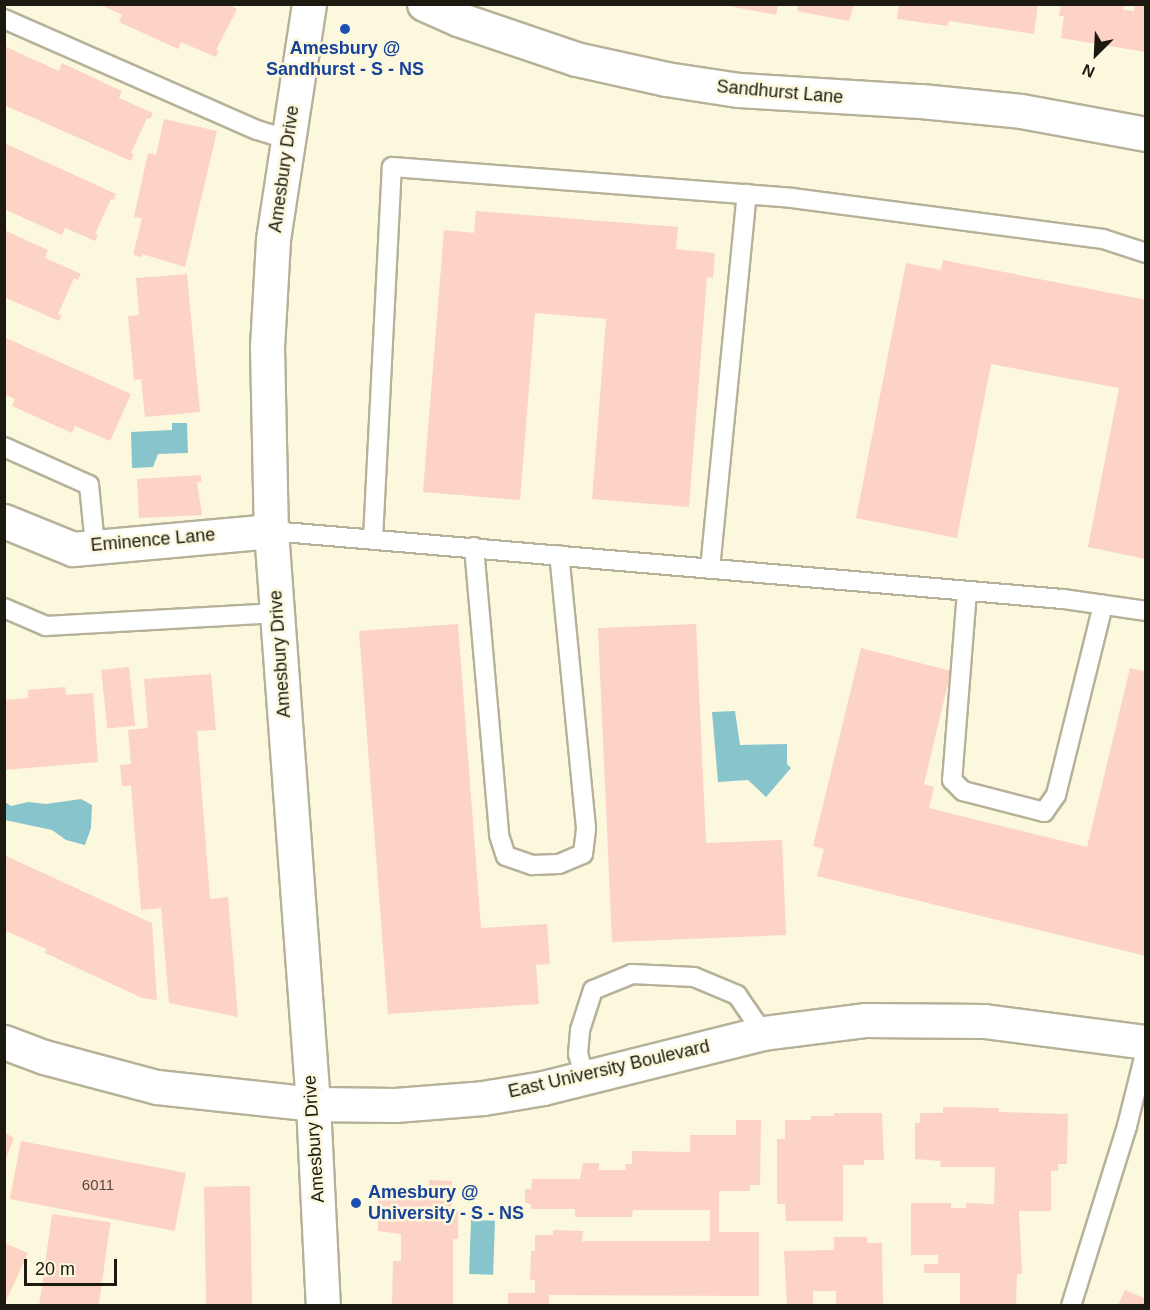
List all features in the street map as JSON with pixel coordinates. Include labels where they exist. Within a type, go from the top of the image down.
[{"type":"street","name":"Amesbury Drive","points":[[309,4],[273,240],[267,346],[271,531],[313,1104],[323,1305]]},
{"type":"street","name":"Sandhurst Lane","points":[[424,4],[458,19],[576,59],[666,79],[739,90],[921,101],[1021,111],[1146,134]]},
{"type":"street","name":"Eminence Lane","points":[[4,521],[73,549],[95,545],[271,531]]},
{"type":"street","name":"East University Boulevard","points":[[4,1042],[44,1057],[158,1087],[313,1104],[395,1105],[483,1098],[585,1078],[763,1033],[866,1020],[984,1021],[1146,1042]]},
{"type":"lane","points":[[4,19],[257,130],[287,139]]},
{"type":"lane","points":[[373,539],[392,167],[747,194],[1103,239],[1146,253]]},
{"type":"lane","points":[[710,569],[747,194]]},
{"type":"lane","points":[[4,447],[89,485],[95,545]]},
{"type":"lane","points":[[271,531],[967,591],[1146,611]]},
{"type":"lane","points":[[474,547],[499,835],[506,856],[532,865],[559,864],[583,854],[586,828],[560,555]]},
{"type":"lane","points":[[967,591],[952,780],[963,791],[1044,812],[1056,795],[1103,605]]},
{"type":"lane","points":[[4,608],[45,626],[278,613]]},
{"type":"lane","points":[[585,1078],[578,1054],[580,1030],[593,990],[632,974],[694,977],[736,994],[763,1033]]},
{"type":"lane","points":[[1071,1305],[1127,1126],[1146,1050]]},
{"type":"water","points":[[172,423],[187,423],[188,453],[158,454],[153,467],[132,468],[131,432],[172,430]]},
{"type":"water","points":[[735,711],[740,745],[787,744],[787,764],[791,768],[766,797],[748,780],[718,782],[712,712]]},
{"type":"water","points":[[81,799],[92,805],[91,828],[85,845],[66,840],[52,830],[5,820],[5,802],[11,806],[28,802],[46,804]]},
{"type":"water","points":[[471,1220],[495,1221],[493,1275],[469,1274]]},
{"type":"building","points":[[99,4],[228,4],[237,9],[216,50],[219,51],[216,57],[181,42],[178,49],[119,22],[122,15]]},
{"type":"building","points":[[718,4],[778,4],[776,15]]},
{"type":"building","points":[[798,4],[854,4],[849,21],[797,11]]},
{"type":"building","points":[[899,4],[1038,4],[1034,34],[949,21],[948,26],[897,19]]},
{"type":"building","points":[[1061,4],[1124,4],[1123,10],[1134,11],[1135,4],[1146,4],[1146,52],[1061,38],[1064,16],[1059,16]]},
{"type":"building","points":[[4,46],[59,71],[62,63],[122,91],[119,98],[153,113],[150,119],[147,118],[131,153],[134,154],[131,161],[4,105]]},
{"type":"building","points":[[164,119],[217,131],[185,267],[142,254],[142,257],[133,255],[142,218],[134,217],[148,153],[156,155]]},
{"type":"building","points":[[4,143],[116,194],[114,200],[111,199],[95,234],[98,235],[95,241],[65,228],[62,235],[4,209]]},
{"type":"building","points":[[476,211],[678,227],[676,249],[715,253],[713,278],[707,277],[689,507],[592,499],[606,319],[535,313],[520,500],[423,492],[444,230],[474,233]]},
{"type":"building","points":[[4,230],[48,250],[45,258],[81,274],[78,280],[74,278],[58,314],[62,315],[59,321],[4,297]]},
{"type":"building","points":[[943,260],[1146,300],[1146,559],[1088,547],[1119,388],[991,364],[957,538],[856,518],[906,263],[941,270]]},
{"type":"building","points":[[187,274],[200,412],[145,417],[141,379],[134,380],[128,316],[139,315],[136,278]]},
{"type":"building","points":[[4,337],[131,394],[110,441],[75,426],[72,433],[12,406],[15,399],[4,394]]},
{"type":"building","points":[[201,475],[201,482],[197,482],[202,515],[139,518],[137,479]]},
{"type":"building","points":[[458,624],[481,928],[547,924],[550,964],[536,965],[539,1004],[388,1014],[359,631]]},
{"type":"building","points":[[696,624],[706,843],[782,840],[786,935],[612,942],[598,628]]},
{"type":"building","points":[[861,648],[951,671],[924,784],[934,787],[929,808],[1087,847],[1130,668],[1146,672],[1146,956],[817,876],[824,849],[813,846]]},
{"type":"building","points":[[129,667],[135,726],[107,729],[101,670]]},
{"type":"building","points":[[211,674],[216,730],[197,731],[210,899],[228,897],[238,1017],[169,1003],[161,908],[141,910],[131,786],[122,786],[120,765],[131,764],[128,730],[148,728],[144,679]]},
{"type":"building","points":[[65,687],[66,695],[93,693],[98,762],[4,770],[4,700],[28,698],[28,690]]},
{"type":"building","points":[[4,855],[152,923],[157,1000],[142,998],[45,953],[46,949],[4,930]]},
{"type":"building","points":[[943,1107],[999,1108],[999,1112],[1068,1114],[1067,1164],[1058,1164],[1058,1171],[1051,1171],[1051,1211],[1019,1211],[1022,1274],[1017,1274],[1016,1306],[960,1306],[960,1273],[924,1273],[924,1264],[938,1264],[938,1255],[911,1255],[911,1203],[951,1203],[951,1208],[966,1208],[966,1203],[994,1204],[995,1167],[940,1167],[941,1161],[915,1159],[915,1123],[920,1123],[920,1113],[943,1113]]},
{"type":"building","points":[[834,1113],[882,1113],[884,1160],[864,1160],[864,1165],[843,1165],[843,1221],[786,1221],[785,1204],[777,1204],[777,1139],[785,1139],[785,1120],[811,1120],[811,1116],[834,1116]]},
{"type":"building","points":[[736,1120],[761,1120],[760,1185],[750,1185],[750,1191],[719,1191],[719,1232],[759,1232],[759,1296],[549,1295],[549,1306],[508,1306],[508,1293],[535,1293],[535,1280],[530,1280],[531,1251],[535,1251],[535,1235],[553,1235],[553,1230],[583,1231],[582,1241],[710,1241],[710,1210],[633,1210],[632,1217],[575,1217],[575,1209],[531,1209],[531,1204],[525,1203],[525,1189],[531,1189],[532,1179],[580,1179],[583,1163],[599,1163],[599,1170],[626,1170],[625,1164],[632,1164],[632,1151],[690,1152],[690,1135],[736,1135]]},
{"type":"building","points":[[5,1133],[14,1138],[5,1160]]},
{"type":"building","points":[[21,1141],[186,1173],[175,1231],[10,1199]]},
{"type":"building","points":[[429,1180],[452,1181],[451,1211],[458,1211],[458,1239],[453,1239],[453,1306],[392,1306],[393,1261],[401,1261],[401,1234],[378,1231],[378,1192],[429,1192]]},
{"type":"building","points":[[250,1186],[252,1306],[206,1306],[204,1187]]},
{"type":"building","points":[[52,1214],[110,1222],[99,1306],[39,1306]]},
{"type":"building","points":[[834,1237],[867,1237],[867,1243],[882,1243],[883,1306],[836,1306],[836,1291],[813,1291],[813,1306],[787,1306],[784,1251],[834,1250]]},
{"type":"building","points":[[4,1243],[28,1253],[6,1301],[4,1300]]},
{"type":"building","points":[[1125,1290],[1146,1299],[1146,1306],[1118,1305]]},
{"type":"place","name":"Amesbury @ Sandhurst - S - NS","points":[[345,29]]},
{"type":"place","name":"Amesbury @ University - S - NS","points":[[356,1203]]}]
